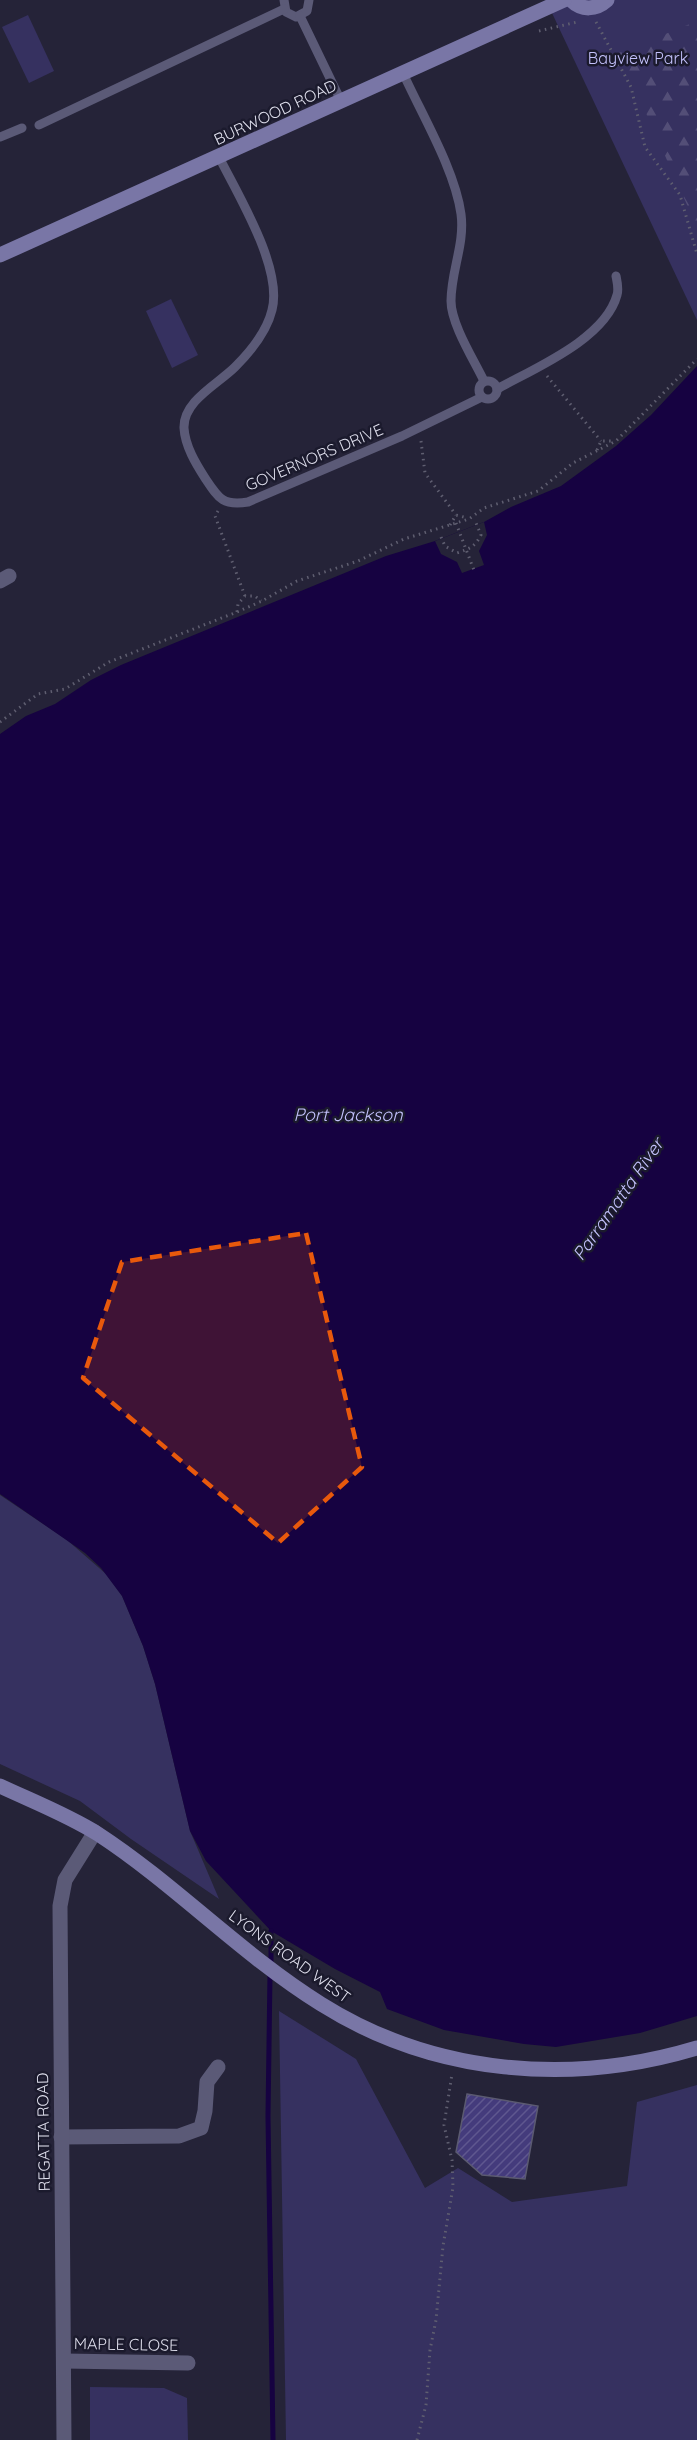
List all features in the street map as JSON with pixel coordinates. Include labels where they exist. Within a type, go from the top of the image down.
[{"type":"main road","name":"BURWOOD ROAD","points":[[0,255],[564,0]]},
{"type":"main road","points":[[571,0],[580,7],[587,8],[601,5],[607,0]]},
{"type":"main road","name":"LYONS ROAD WEST","points":[[0,1786],[95,1832],[135,1859],[253,1954],[321,2004],[360,2026],[403,2045],[453,2060],[512,2068],[573,2070],[667,2057],[697,2048]]},
{"type":"street","name":"REGATTA ROAD","points":[[64,2440],[60,1906],[65,1880],[95,1832]]},
{"type":"street","points":[[61,2137],[179,2136],[201,2128],[207,2082],[218,2067]]},
{"type":"street","name":"MAPLE CLOSE","points":[[64,2361],[188,2363]]},
{"type":"lane","points":[[39,125],[284,4],[293,16],[300,16],[307,11],[309,0]]},
{"type":"lane","points":[[300,16],[341,101]]},
{"type":"lane","points":[[403,73],[446,166],[459,203],[461,247],[451,303],[456,322],[484,381]]},
{"type":"lane","points":[[0,137],[22,128]]},
{"type":"lane","points":[[219,157],[261,241],[272,271],[273,309],[256,343],[235,367],[188,411],[184,426],[186,441],[200,470],[224,502]]},
{"type":"lane","points":[[484,381],[479,389],[482,397],[488,399],[494,397],[497,389],[581,341],[604,319],[618,293],[616,276]]},
{"type":"lane","points":[[484,381],[493,382],[497,389]]},
{"type":"lane","name":"GOVERNORS DRIVE","points":[[224,502],[232,504],[248,502],[286,488],[482,397]]},
{"type":"path","points":[[594,18],[630,87],[645,147],[680,195],[697,254]]},
{"type":"path","points":[[539,31],[583,21]]},
{"type":"path","points":[[0,722],[38,694],[65,689],[109,662],[237,612],[297,581],[358,561],[404,539],[456,524],[469,519],[484,508],[538,490],[573,463],[616,441],[697,359]]},
{"type":"path","points":[[538,366],[601,441],[616,441]]},
{"type":"path","points":[[418,428],[425,473],[456,515],[469,519]]},
{"type":"path","points":[[597,452],[601,441]]},
{"type":"path","points":[[224,502],[215,516],[245,596]]},
{"type":"path","points":[[450,525],[456,515]]},
{"type":"path","points":[[441,537],[445,546],[457,553],[466,550],[475,546],[481,535],[476,523]]},
{"type":"path","points":[[456,524],[475,573]]},
{"type":"path","points":[[237,612],[238,604],[245,596],[255,596],[262,601]]},
{"type":"path","points":[[417,2440],[426,2404],[430,2350],[453,2187],[452,2160],[444,2125],[453,2060]]},
{"type":"highlighted area","points":[[306,1233],[362,1467],[278,1543],[83,1378],[122,1262]]},
{"type":"green space","name":"Bayview Park","points":[[546,0],[697,0],[697,320],[559,28]]},
{"type":"green space","points":[[28,15],[54,71],[29,83],[2,27]]},
{"type":"green space","points":[[697,21],[697,227],[619,53]]},
{"type":"green space","points":[[171,299],[198,355],[172,368],[146,311]]},
{"type":"green space","points":[[0,1495],[67,1540],[106,1574],[122,1596],[143,1646],[155,1684],[190,1831],[219,1899],[80,1801],[0,1764]]},
{"type":"green space","points":[[279,2011],[356,2059],[425,2188],[458,2168],[512,2202],[627,2186],[637,2102],[697,2085],[697,2440],[286,2440]]},
{"type":"green space","points":[[90,2387],[164,2388],[187,2398],[188,2440],[90,2440]]},
{"type":"water","name":"Port Jackson","points":[[697,366],[697,2016],[640,2033],[556,2047],[524,2044],[444,2030],[387,2009],[380,1992],[335,1969],[271,1931],[206,1861],[190,1831],[155,1684],[143,1646],[122,1596],[101,1568],[85,1553],[0,1494],[0,734],[26,716],[55,704],[91,680],[121,665],[386,556],[435,541],[484,522],[511,507],[561,486],[616,446],[651,415]]},
{"type":"pier","points":[[484,522],[487,535],[479,551],[484,565],[462,573],[457,562],[441,554],[435,541]]},
{"type":"building","points":[[467,2094],[538,2106],[525,2179],[482,2175],[456,2152]]},
{"type":"waterway","points":[[271,1931],[271,1964]]},
{"type":"waterway","points":[[270,1974],[268,2116],[273,2440]]},
{"type":"water label","name":"Parramatta River","points":[[618,1199]]}]
